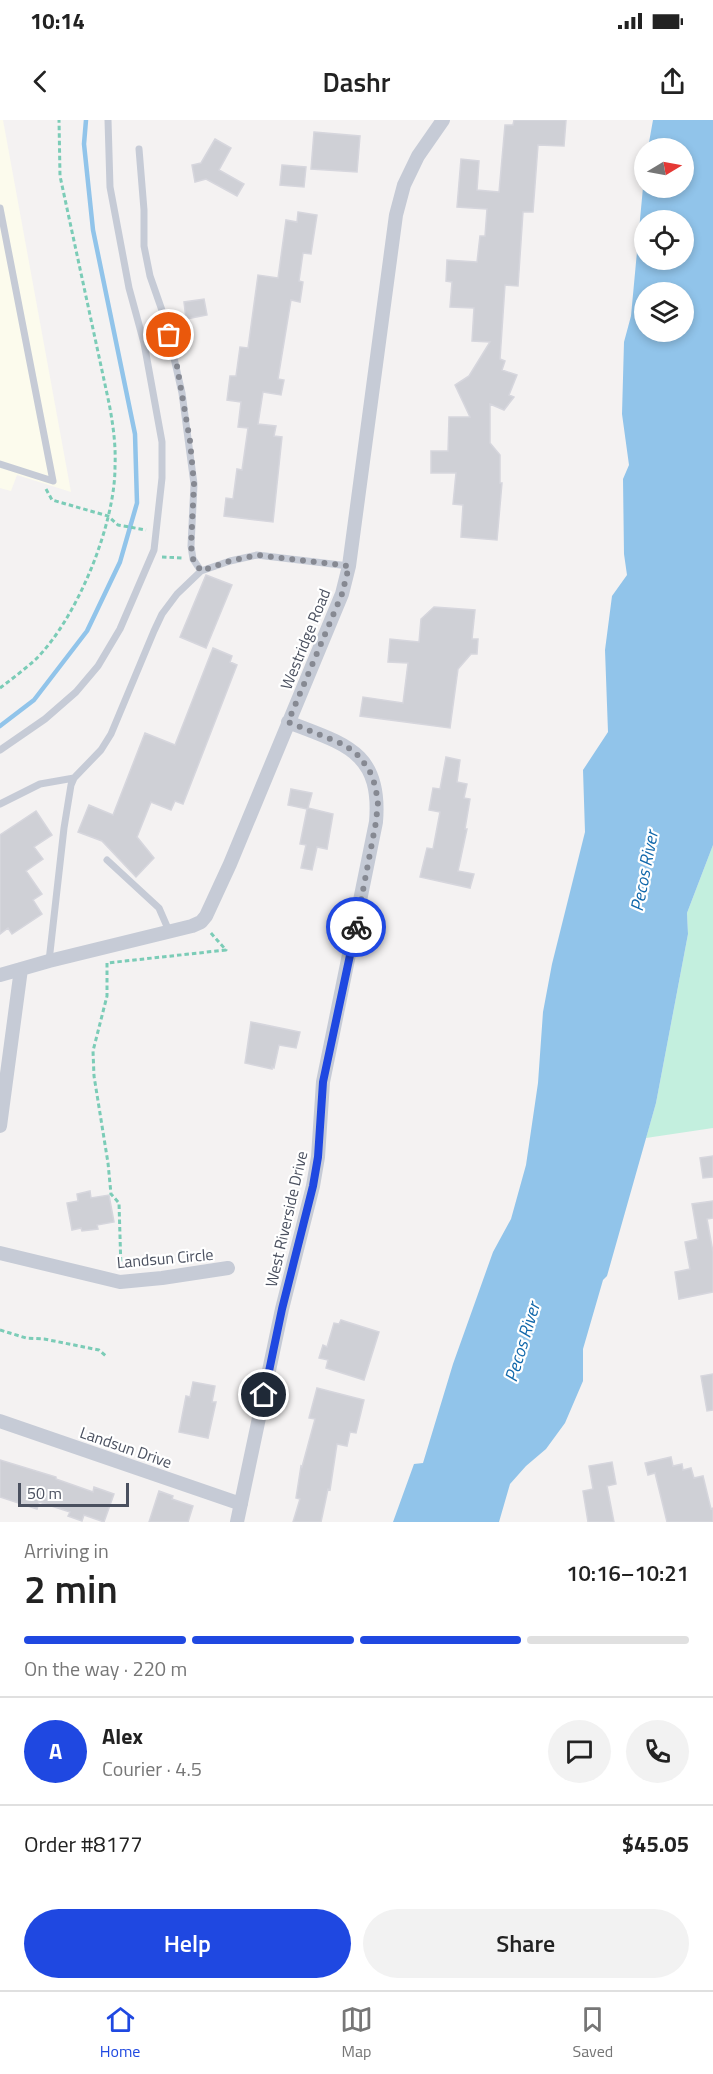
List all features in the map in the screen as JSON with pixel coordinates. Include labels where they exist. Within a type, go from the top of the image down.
[{"type":"street","name":"Westridge Road","points":[[201,922],[225,875],[342,594],[349,566],[396,215],[404,185],[437,122]]},
{"type":"street","name":"West Riverside Drive","points":[[237,1522],[282,1309],[313,1186],[318,1157],[323,1082],[376,822],[378,802],[373,778],[360,757],[345,745],[288,722]]},
{"type":"street","points":[[0,975],[201,922]]},
{"type":"street","points":[[0,1126],[21,969]]},
{"type":"street","name":"Landsun Circle","points":[[0,1253],[120,1282],[228,1268]]},
{"type":"street","name":"Landsun Drive","points":[[0,1421],[241,1504]]},
{"type":"lane","points":[[0,750],[45,719],[76,692],[98,666],[120,629],[152,556],[157,532],[162,478],[162,442],[144,343],[129,288],[110,187],[108,120]]},
{"type":"lane","points":[[139,149],[145,253],[177,366],[190,441],[194,484],[191,546],[193,559],[201,571]]},
{"type":"lane","points":[[0,208],[53,481],[0,464]]},
{"type":"lane","points":[[48,961],[64,828],[74,778],[101,750],[111,734],[162,614],[177,594],[201,571],[257,555],[349,566]]},
{"type":"lane","points":[[0,804],[40,784],[74,778]]},
{"type":"lane","points":[[107,860],[159,908],[169,931]]},
{"type":"path","points":[[0,688],[36,659],[73,608],[92,563],[112,501],[115,468],[114,434],[60,176],[59,120]]},
{"type":"path","points":[[39,477],[52,500],[108,516],[118,525],[157,532]]},
{"type":"path","points":[[152,556],[193,559]]},
{"type":"path","points":[[120,1282],[122,1261],[119,1203],[111,1194],[93,1076],[93,1051],[107,996],[107,963],[226,950],[201,922]]},
{"type":"path","points":[[0,1330],[26,1338],[45,1339],[99,1350],[107,1357]]},
{"type":"shaded area","points":[[0,120],[3,120],[71,492],[17,475],[11,491],[0,488]]},
{"type":"green space","points":[[713,845],[713,1128],[646,1138],[656,1103],[688,934],[687,913]]},
{"type":"water","name":"Pecos River","points":[[653,120],[713,120],[713,845],[687,913],[688,934],[656,1103],[607,1276],[603,1280],[583,1349],[583,1381],[565,1423],[546,1449],[510,1484],[499,1522],[393,1522],[414,1464],[423,1463],[453,1364],[493,1252],[511,1219],[526,1165],[538,1083],[543,1012],[552,964],[585,832],[583,770],[608,732],[605,650],[612,596],[627,575],[624,554],[623,479],[629,465],[622,414],[624,342],[631,316],[634,284],[634,342],[694,342],[694,282],[634,282],[635,270],[694,270],[694,210],[641,210],[642,198],[694,198],[694,138],[650,138]]},
{"type":"building","points":[[514,120],[566,120],[564,146],[538,145],[533,212],[523,212],[518,286],[505,285],[500,359],[505,361],[502,370],[517,375],[509,395],[514,397],[504,410],[490,404],[490,443],[500,455],[500,483],[502,483],[497,540],[461,537],[463,505],[453,504],[456,473],[431,473],[431,451],[448,451],[449,417],[470,417],[455,385],[469,376],[490,342],[472,341],[474,308],[450,307],[452,282],[446,281],[447,260],[477,262],[480,236],[485,236],[487,209],[457,207],[461,159],[479,161],[477,190],[499,192],[505,125],[513,125]]},
{"type":"building","points":[[314,132],[360,136],[357,172],[311,169]]},
{"type":"building","points":[[215,139],[231,148],[219,170],[244,184],[237,196],[206,179],[195,182],[192,165],[201,163]]},
{"type":"building","points":[[282,165],[306,167],[304,187],[280,185]]},
{"type":"building","points":[[298,212],[317,215],[311,254],[303,253],[299,281],[303,282],[300,302],[291,300],[278,379],[284,380],[281,395],[263,392],[258,424],[276,426],[274,436],[282,437],[273,522],[224,516],[226,498],[233,499],[237,469],[242,470],[248,428],[238,427],[241,402],[227,400],[230,376],[236,376],[240,347],[248,348],[258,275],[278,278],[286,220],[297,222]]},
{"type":"building","points":[[204,299],[207,315],[186,319],[184,302]]},
{"type":"building","points":[[206,575],[232,585],[206,648],[180,637]]},
{"type":"building","points":[[434,607],[475,610],[472,639],[478,639],[477,654],[471,654],[458,669],[450,728],[360,716],[363,697],[403,703],[408,663],[388,662],[390,639],[419,642],[421,619]]},
{"type":"building","points":[[213,648],[232,656],[230,662],[237,665],[183,804],[175,801],[171,810],[151,802],[137,837],[154,858],[136,877],[102,841],[78,832],[89,805],[113,815],[145,733],[175,745]]},
{"type":"building","points":[[446,757],[460,760],[457,782],[467,784],[464,798],[470,799],[465,829],[467,829],[458,871],[474,874],[470,888],[420,877],[427,848],[433,849],[440,812],[429,810],[433,788],[440,789]]},
{"type":"building","points":[[291,789],[312,793],[308,808],[333,814],[327,849],[317,847],[312,870],[301,868],[306,845],[300,844],[307,809],[288,805]]},
{"type":"building","points":[[36,811],[52,835],[34,847],[43,859],[26,871],[42,894],[33,900],[42,914],[12,934],[8,928],[0,934],[0,835]]},
{"type":"building","points":[[251,1022],[300,1032],[296,1048],[279,1045],[272,1069],[245,1063]]},
{"type":"building","points":[[713,1156],[713,1177],[703,1178],[700,1158]]},
{"type":"building","points":[[90,1191],[91,1198],[109,1195],[114,1222],[97,1225],[98,1229],[72,1230],[67,1203],[78,1201],[77,1194]]},
{"type":"building","points":[[713,1201],[713,1218],[707,1219],[713,1252],[713,1292],[679,1299],[675,1272],[690,1269],[685,1242],[698,1239],[692,1204]]},
{"type":"building","points":[[341,1320],[379,1332],[364,1380],[326,1368],[328,1360],[319,1358],[323,1345],[327,1347],[334,1323],[339,1324]]},
{"type":"building","points":[[713,1374],[713,1410],[707,1411],[701,1376]]},
{"type":"building","points":[[193,1382],[215,1386],[212,1402],[216,1402],[208,1438],[179,1432],[186,1396],[190,1397]]},
{"type":"building","points":[[317,1388],[364,1400],[356,1433],[350,1432],[347,1446],[337,1444],[330,1490],[328,1489],[321,1522],[293,1522],[300,1499],[296,1498],[301,1466],[315,1419],[309,1418]]},
{"type":"building","points":[[671,1457],[673,1466],[682,1464],[683,1470],[691,1468],[694,1478],[703,1476],[711,1509],[713,1508],[713,1522],[667,1522],[655,1473],[648,1475],[645,1463]]},
{"type":"building","points":[[0,1460],[56,1477],[56,1479],[93,1492],[94,1487],[114,1494],[104,1522],[84,1515],[82,1521],[68,1516],[70,1512],[39,1502],[37,1509],[0,1497]]},
{"type":"building","points":[[612,1462],[616,1484],[607,1486],[614,1522],[588,1522],[583,1491],[593,1489],[589,1466]]},
{"type":"building","points":[[159,1491],[173,1496],[172,1499],[193,1506],[188,1522],[149,1522]]},
{"type":"waterway","points":[[0,726],[34,700],[87,631],[120,562],[137,503],[135,434],[93,230],[84,144],[86,120]]},
{"type":"way so far","points":[[169,335],[177,366],[190,441],[194,484],[191,546],[193,559],[201,571],[257,555],[349,566],[342,594],[288,722],[345,745],[360,757],[375,785],[378,802],[376,822],[356,927]]},
{"type":"route","points":[[264,1395],[282,1309],[313,1186],[318,1157],[323,1082],[356,927]]}]
